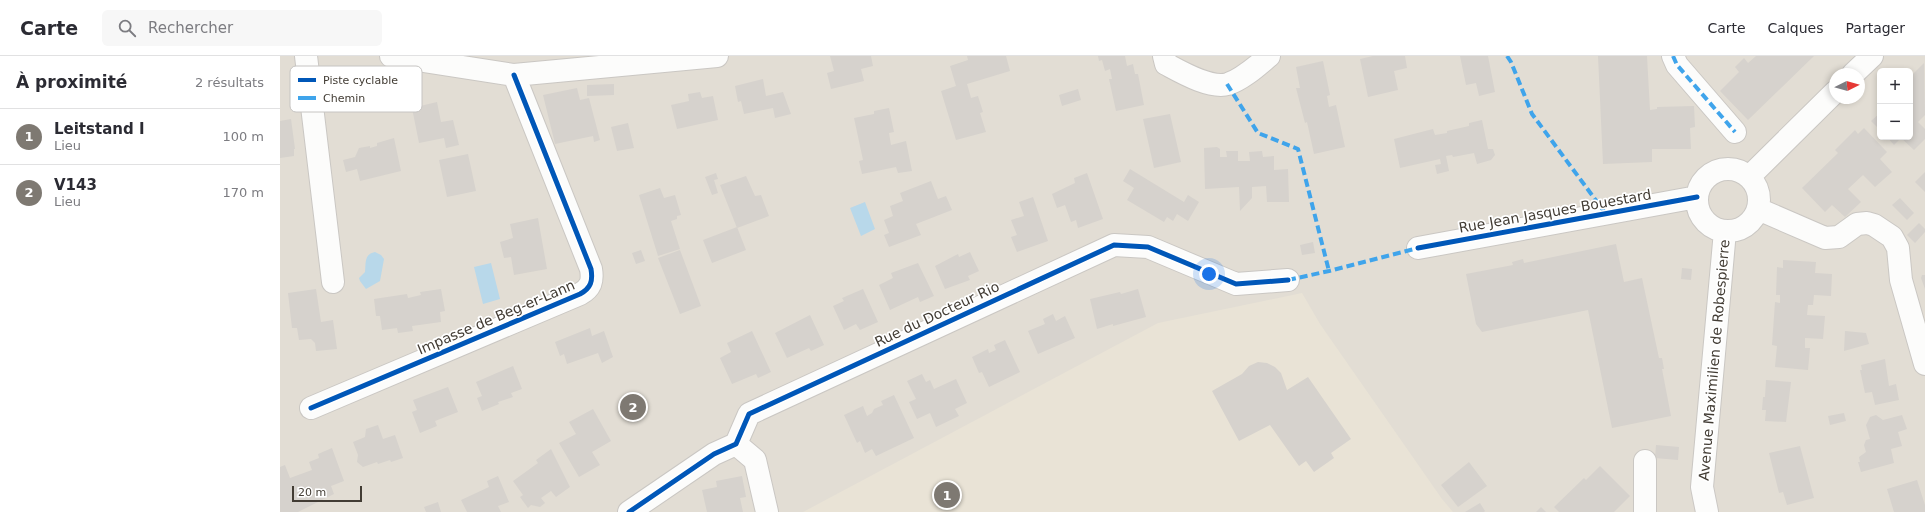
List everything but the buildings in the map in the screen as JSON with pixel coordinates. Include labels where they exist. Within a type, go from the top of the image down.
[{"type":"street","points":[[306,56],[307,66]]},
{"type":"street","points":[[391,56],[514,75],[717,56]]},
{"type":"street","points":[[1164,56],[1166,64],[1191,77],[1214,85],[1227,84],[1245,75],[1270,56]]},
{"type":"street","points":[[1673,56],[1677,65],[1735,132]]},
{"type":"street","points":[[1859,68],[1872,56]]},
{"type":"street","name":"Impasse de Beg-er-Lann","points":[[311,408],[587,291],[591,285],[591,269],[514,75]]},
{"type":"street","points":[[1749,177],[1829,98]]},
{"type":"street","points":[[313,112],[333,282]]},
{"type":"street","points":[[1731,169],[1749,177],[1758,191],[1758,209],[1753,219],[1746,226],[1736,231],[1725,231],[1715,228],[1707,223],[1701,216],[1697,197],[1702,184],[1712,173],[1731,169]]},
{"type":"street","name":"Rue Jean Jasques Bouestard","points":[[1418,248],[1697,197]]},
{"type":"street","points":[[1758,209],[1825,238],[1839,237],[1857,224],[1866,223],[1874,225],[1892,237],[1899,252],[1901,280],[1925,364]]},
{"type":"street","name":"Avenue Maximilien de Robespierre","points":[[1707,512],[1702,487],[1725,231]]},
{"type":"street","name":"Rue du Docteur Rio","points":[[736,444],[750,414],[1114,245],[1148,247],[1236,284],[1288,280]]},
{"type":"street","points":[[629,512],[714,454],[736,444],[755,460],[767,512]]},
{"type":"street","points":[[1645,461],[1645,512]]},
{"type":"shaded area","points":[[280,56],[1925,56],[1925,512],[280,512]]},
{"type":"shaded area","points":[[1302,293],[1320,324],[1442,499],[1453,512],[803,512],[1158,323]]},
{"type":"water","points":[[865,202],[875,229],[861,236],[850,208]]},
{"type":"water","points":[[375,252],[381,255],[384,259],[380,281],[366,289],[359,278],[365,272],[367,257],[371,253]]},
{"type":"water","points":[[491,263],[500,299],[483,304],[474,267]]},
{"type":"marked path","points":[[1507,56],[1511,62],[1532,114],[1606,214]]},
{"type":"marked path","points":[[1673,56],[1677,65],[1735,132]]},
{"type":"marked path","points":[[1227,84],[1258,133],[1298,149],[1329,271]]},
{"type":"marked path","points":[[1288,280],[1418,248]]},
{"type":"cycle path","points":[[311,408],[580,294],[589,287],[592,277],[591,269],[514,75]]},
{"type":"cycle path","points":[[1418,248],[1697,197]]},
{"type":"cycle path","points":[[629,512],[714,454],[736,444],[749,414],[1114,245],[1148,247],[1236,284],[1288,280]]},
{"type":"place","name":"V143","points":[[633,407]]},
{"type":"place","name":"Leitstand I","points":[[947,495]]}]
